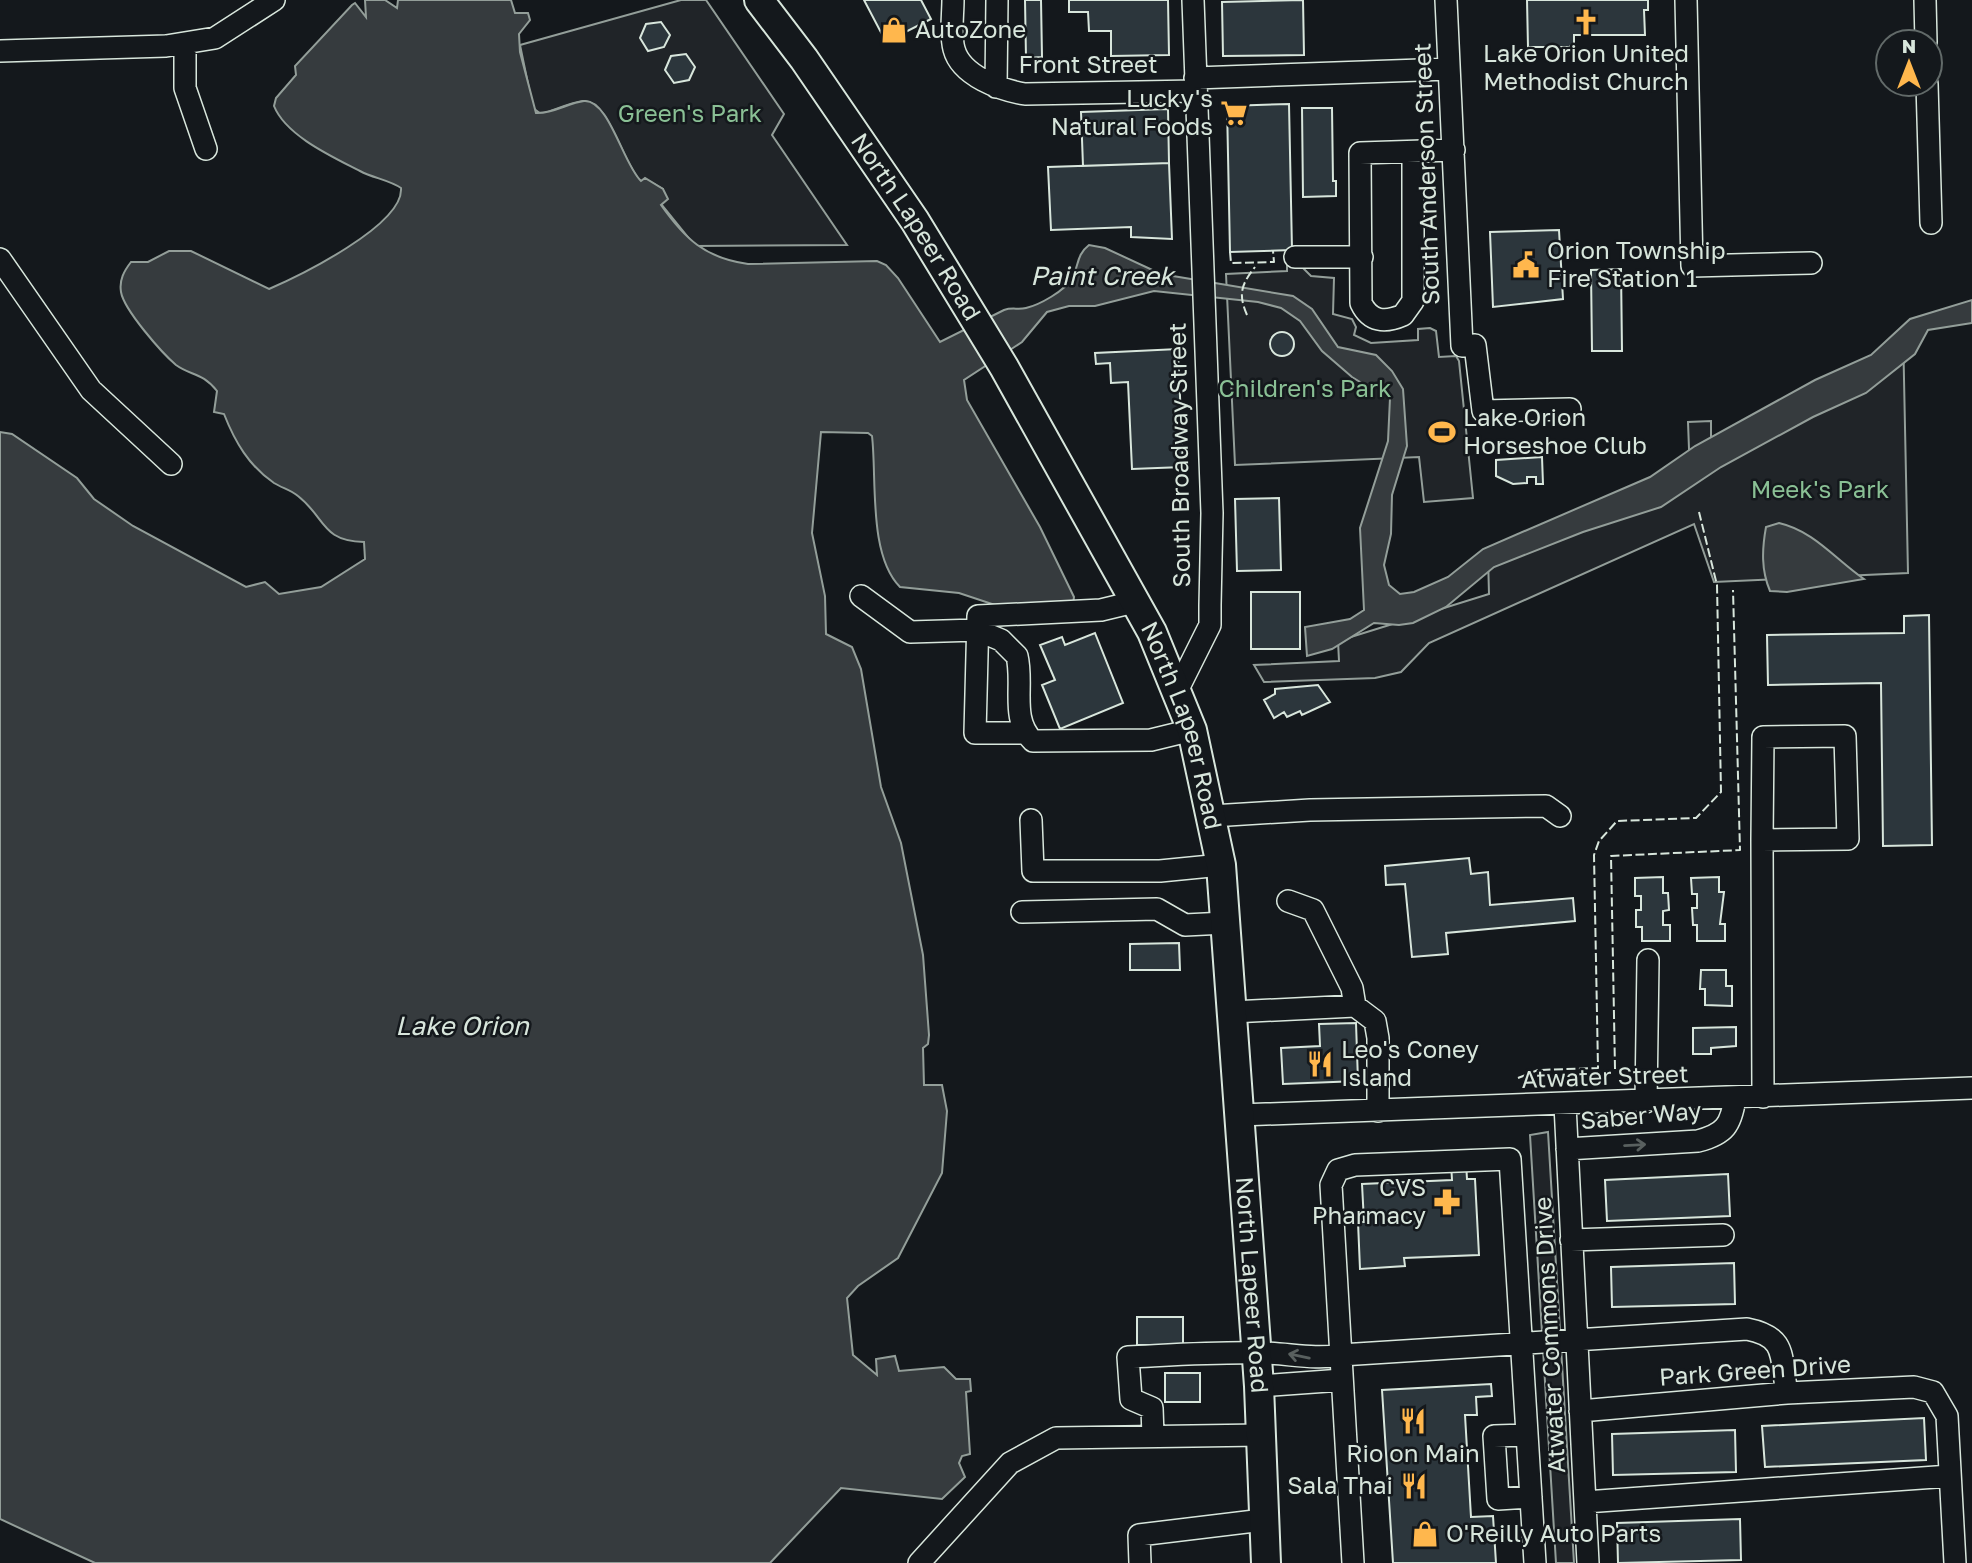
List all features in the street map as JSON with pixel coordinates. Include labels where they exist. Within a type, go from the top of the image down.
[{"type":"main road","name":"North Lapeer Road","points":[[759,0],[804,59],[900,199],[1004,367],[1152,632],[1192,730],[1221,865],[1257,1352],[1266,1563]]},
{"type":"street","points":[[0,51],[185,43],[215,38],[274,0]]},
{"type":"street","name":"Front Street","points":[[953,0],[954,51],[965,66],[996,87],[1025,94],[1449,69]]},
{"type":"street","points":[[996,87],[997,0]]},
{"type":"street","name":"South Broadway Street","points":[[1177,691],[1210,625],[1212,513],[1193,0]]},
{"type":"street","name":"South Anderson Street","points":[[1446,0],[1462,346],[1475,345],[1483,411],[1570,409]]},
{"type":"street","points":[[1686,0],[1692,266],[1811,263]]},
{"type":"street","points":[[1925,0],[1926,28]]},
{"type":"street","points":[[185,43],[185,88],[206,149]]},
{"type":"street","points":[[1927,98],[1931,223]]},
{"type":"street","points":[[1413,152],[1413,301],[1403,315],[1386,321],[1377,320],[1364,310],[1361,303],[1360,153],[1454,150]]},
{"type":"street","points":[[1295,257],[1362,257]]},
{"type":"street","points":[[0,259],[91,390],[171,464]]},
{"type":"street","points":[[861,596],[910,632],[977,631],[1001,640],[1017,656],[1020,721],[1025,733],[1034,741],[1151,740],[1192,730]]},
{"type":"street","points":[[1025,733],[975,733],[978,616],[1101,610],[1134,601]]},
{"type":"street","points":[[1762,840],[1848,839],[1845,736],[1763,737],[1762,840],[1763,1097]]},
{"type":"street","points":[[1212,816],[1310,810],[1546,806],[1560,816]]},
{"type":"street","points":[[1031,820],[1034,870],[1160,870],[1221,865]]},
{"type":"street","points":[[1157,909],[1160,870]]},
{"type":"street","points":[[1287,901],[1313,910],[1352,988],[1355,1006]]},
{"type":"street","points":[[1022,912],[1157,909],[1185,925],[1225,923]]},
{"type":"street","points":[[1646,1102],[1648,960]]},
{"type":"street","points":[[1232,1012],[1355,1006],[1375,1021],[1378,1038],[1378,1111]]},
{"type":"street","name":"Atwater Street","points":[[1240,1115],[1972,1088]]},
{"type":"street","name":"Saber Way","points":[[1567,1149],[1698,1141],[1714,1137],[1726,1130],[1732,1119],[1735,1098]]},
{"type":"street","name":"Atwater Commons Drive","points":[[1565,1105],[1588,1563]]},
{"type":"street","points":[[1353,1563],[1331,1185],[1338,1170],[1355,1165],[1510,1159],[1535,1563]]},
{"type":"street","points":[[1571,1240],[1723,1234]]},
{"type":"street","points":[[1153,1436],[1152,1408],[1131,1399],[1128,1357],[1257,1352],[1319,1359],[1341,1355],[1577,1342],[1747,1329],[1768,1333],[1778,1344],[1787,1393]]},
{"type":"street","points":[[1259,1386],[1342,1380]]},
{"type":"street","name":"Park Green Drive","points":[[1580,1411],[1787,1393],[1914,1387],[1933,1392],[1947,1416],[1950,1476]]},
{"type":"street","points":[[919,1563],[1010,1463],[1056,1438],[1261,1435]]},
{"type":"street","points":[[1527,1435],[1494,1436],[1498,1499],[1531,1497]]},
{"type":"street","points":[[1584,1502],[1950,1476],[1955,1563]]},
{"type":"street","points":[[1140,1563],[1139,1535],[1263,1520]]},
{"type":"green space","name":"Green's Park","points":[[681,0],[706,0],[784,114],[772,135],[847,245],[695,246],[661,204],[663,189],[645,179],[641,182],[608,121],[592,103],[578,102],[541,114],[533,108],[520,45]]},
{"type":"green space","name":"Children's Park","points":[[1287,266],[1301,266],[1311,276],[1334,278],[1333,314],[1352,319],[1356,327],[1354,335],[1371,343],[1418,340],[1418,329],[1430,328],[1436,331],[1439,357],[1456,356],[1459,361],[1473,498],[1424,502],[1419,457],[1235,465],[1226,274],[1287,271]]},
{"type":"green space","name":"Meek's Park","points":[[1903,330],[1908,573],[1714,582],[1694,524],[1429,643],[1401,672],[1375,678],[1264,682],[1254,665],[1339,661],[1338,641],[1489,594],[1488,557],[1690,476],[1688,422],[1711,421],[1711,449],[1852,379]]},
{"type":"green space","points":[[1548,1132],[1574,1563],[1556,1563],[1530,1135]]},
{"type":"water","name":"Lake Orion","points":[[365,0],[385,0],[397,8],[398,0],[511,0],[515,13],[528,13],[530,20],[519,34],[520,52],[536,113],[584,101],[593,103],[608,121],[634,173],[641,181],[645,178],[663,189],[668,199],[661,205],[697,245],[720,257],[748,264],[877,261],[886,265],[898,278],[940,342],[1004,310],[1026,308],[1051,297],[1069,283],[1082,253],[1089,245],[1105,248],[1161,274],[1293,296],[1312,309],[1338,347],[1376,355],[1392,371],[1403,389],[1407,446],[1392,495],[1391,534],[1384,565],[1389,585],[1400,594],[1414,592],[1448,577],[1483,549],[1650,477],[1695,446],[1815,380],[1871,355],[1910,319],[1972,300],[1972,323],[1928,330],[1915,354],[1866,393],[1813,417],[1721,467],[1661,507],[1583,532],[1494,567],[1446,607],[1413,623],[1374,623],[1332,649],[1307,656],[1305,627],[1350,619],[1364,610],[1360,528],[1388,441],[1390,398],[1385,388],[1365,385],[1352,377],[1322,351],[1300,321],[1281,308],[1258,302],[1154,291],[1095,306],[1069,306],[1047,312],[1022,342],[964,380],[967,400],[1040,527],[1074,597],[1073,604],[995,605],[959,593],[900,587],[890,573],[878,536],[872,436],[868,433],[821,432],[812,533],[825,596],[826,634],[852,647],[861,669],[881,787],[901,843],[923,955],[929,1035],[928,1044],[923,1048],[924,1085],[942,1085],[947,1111],[942,1173],[898,1258],[858,1286],[847,1298],[853,1355],[877,1375],[876,1359],[895,1356],[899,1371],[944,1367],[956,1379],[970,1379],[971,1391],[966,1392],[970,1454],[962,1456],[959,1463],[965,1477],[942,1499],[841,1488],[770,1563],[95,1563],[0,1519],[0,432],[12,434],[77,478],[94,499],[133,526],[246,587],[265,582],[279,594],[321,587],[365,559],[364,542],[350,541],[332,533],[298,496],[274,483],[257,469],[238,444],[224,414],[214,412],[217,391],[206,380],[176,365],[144,331],[124,300],[121,284],[131,262],[148,262],[169,251],[191,251],[269,289],[325,261],[386,218],[397,202],[401,188],[360,171],[311,144],[289,127],[274,106],[276,98],[296,75],[295,66],[352,5],[355,3],[366,17]]},
{"type":"water","points":[[1779,523],[1814,539],[1864,579],[1787,592],[1770,591],[1763,551],[1766,527]]},
{"type":"building","name":"AutoZone","points":[[864,0],[921,0],[931,19],[886,42]]},
{"type":"building","points":[[1025,0],[1041,0],[1042,57],[1026,58]]},
{"type":"building","points":[[1069,0],[1168,0],[1169,55],[1111,56],[1111,31],[1089,31],[1088,12],[1069,12]]},
{"type":"building","points":[[1303,0],[1304,55],[1223,56],[1222,2]]},
{"type":"building","name":"Lake Orion United Methodist Church","points":[[1527,0],[1648,0],[1648,10],[1644,10],[1645,35],[1574,35],[1574,44],[1569,47],[1528,47]]},
{"type":"building","points":[[661,22],[670,35],[664,47],[648,51],[640,38],[646,24]]},
{"type":"building","points":[[686,54],[695,67],[689,80],[674,83],[665,70],[671,56]]},
{"type":"building","points":[[1289,104],[1292,250],[1230,252],[1227,106]]},
{"type":"building","points":[[1302,108],[1332,108],[1333,181],[1336,181],[1336,196],[1303,197]]},
{"type":"building","points":[[1168,109],[1169,163],[1083,166],[1081,112]]},
{"type":"building","points":[[1169,163],[1172,239],[1131,237],[1131,227],[1051,230],[1048,167]]},
{"type":"building","name":"Orion Township Fire Station 1","points":[[1559,230],[1563,299],[1493,307],[1490,232]]},
{"type":"building","points":[[1621,269],[1622,351],[1592,351],[1591,270]]},
{"type":"building","points":[[1282,332],[1291,335],[1294,344],[1291,353],[1282,356],[1273,353],[1270,344],[1273,335]]},
{"type":"building","points":[[1178,349],[1183,467],[1132,469],[1128,382],[1111,383],[1110,363],[1096,364],[1095,353]]},
{"type":"building","points":[[1542,457],[1543,484],[1536,484],[1536,477],[1527,477],[1527,483],[1513,484],[1496,476],[1496,460]]},
{"type":"building","points":[[1279,498],[1281,570],[1237,571],[1235,499]]},
{"type":"building","points":[[1251,592],[1300,592],[1300,649],[1251,649]]},
{"type":"building","points":[[1929,615],[1932,845],[1883,846],[1881,683],[1768,685],[1767,635],[1904,633],[1904,616]]},
{"type":"building","points":[[1095,633],[1123,703],[1060,729],[1042,685],[1055,680],[1040,645],[1062,637],[1065,645]]},
{"type":"building","points":[[1318,685],[1330,702],[1302,715],[1300,711],[1287,717],[1284,712],[1274,718],[1264,700],[1275,694],[1275,689]]},
{"type":"building","points":[[1469,858],[1471,874],[1488,872],[1490,905],[1573,898],[1575,921],[1446,933],[1448,954],[1412,957],[1405,884],[1386,885],[1385,866]]},
{"type":"building","points":[[1663,877],[1663,893],[1668,893],[1669,910],[1663,911],[1663,925],[1670,925],[1670,941],[1642,941],[1642,927],[1636,927],[1636,910],[1641,910],[1641,896],[1635,896],[1635,878]]},
{"type":"building","points":[[1719,877],[1719,892],[1724,892],[1720,924],[1725,924],[1725,941],[1697,941],[1697,925],[1693,925],[1692,908],[1697,908],[1697,894],[1692,894],[1691,878]]},
{"type":"building","points":[[1179,943],[1180,970],[1130,970],[1130,944]]},
{"type":"building","points":[[1701,970],[1726,970],[1726,986],[1732,986],[1732,1006],[1705,1005],[1705,989],[1700,989]]},
{"type":"building","name":"Leo's Coney Island","points":[[1356,1023],[1358,1081],[1283,1084],[1281,1048],[1320,1046],[1319,1024]]},
{"type":"building","points":[[1736,1027],[1736,1046],[1711,1048],[1711,1054],[1693,1054],[1693,1028]]},
{"type":"building","name":"CVS Pharmacy","points":[[1466,1162],[1467,1179],[1475,1179],[1479,1255],[1404,1258],[1405,1266],[1360,1269],[1358,1222],[1364,1222],[1362,1184],[1452,1180],[1451,1163]]},
{"type":"building","points":[[1728,1174],[1730,1216],[1607,1221],[1605,1180]]},
{"type":"building","points":[[1734,1263],[1735,1304],[1612,1307],[1611,1267]]},
{"type":"building","points":[[1137,1317],[1183,1317],[1183,1345],[1137,1345]]},
{"type":"building","points":[[1165,1373],[1200,1373],[1200,1402],[1165,1402]]},
{"type":"building","points":[[1491,1384],[1492,1396],[1476,1397],[1477,1415],[1465,1415],[1471,1517],[1493,1516],[1496,1563],[1393,1563],[1382,1390]]},
{"type":"building","points":[[1924,1418],[1926,1460],[1765,1467],[1762,1426]]},
{"type":"building","points":[[1735,1430],[1736,1472],[1613,1475],[1612,1434]]},
{"type":"building","points":[[1740,1519],[1741,1560],[1618,1563],[1617,1523]]},
{"type":"fence","points":[[1230,252],[1231,263],[1274,262],[1273,251]]},
{"type":"fence","points":[[1247,315],[1242,301],[1242,290],[1255,267]]},
{"type":"fence","points":[[1518,1078],[1538,1070],[1598,1068],[1594,855],[1599,841],[1617,821],[1696,818],[1721,792],[1717,585],[1699,512]]},
{"type":"fence","points":[[1615,1069],[1611,856],[1740,850],[1733,590]]},
{"type":"place","name":"Lake Orion United Methodist Church","points":[[1586,22]]},
{"type":"place","name":"AutoZone","points":[[894,30]]},
{"type":"place","name":"Lucky's Natural Foods","points":[[1234,113]]},
{"type":"place","name":"Orion Township Fire Station 1","points":[[1526,265]]},
{"type":"place","name":"Lake Orion Horseshoe Club","points":[[1442,432]]},
{"type":"place","name":"Leo's Coney Island","points":[[1320,1064]]},
{"type":"place","name":"CVS Pharmacy","points":[[1447,1202]]},
{"type":"place","name":"Rio on Main","points":[[1413,1421]]},
{"type":"place","name":"Sala Thai","points":[[1414,1486]]},
{"type":"place","name":"O'Reilly Auto Parts","points":[[1425,1534]]},
{"type":"water label","name":"Paint Creek","points":[[1102,276]]}]
